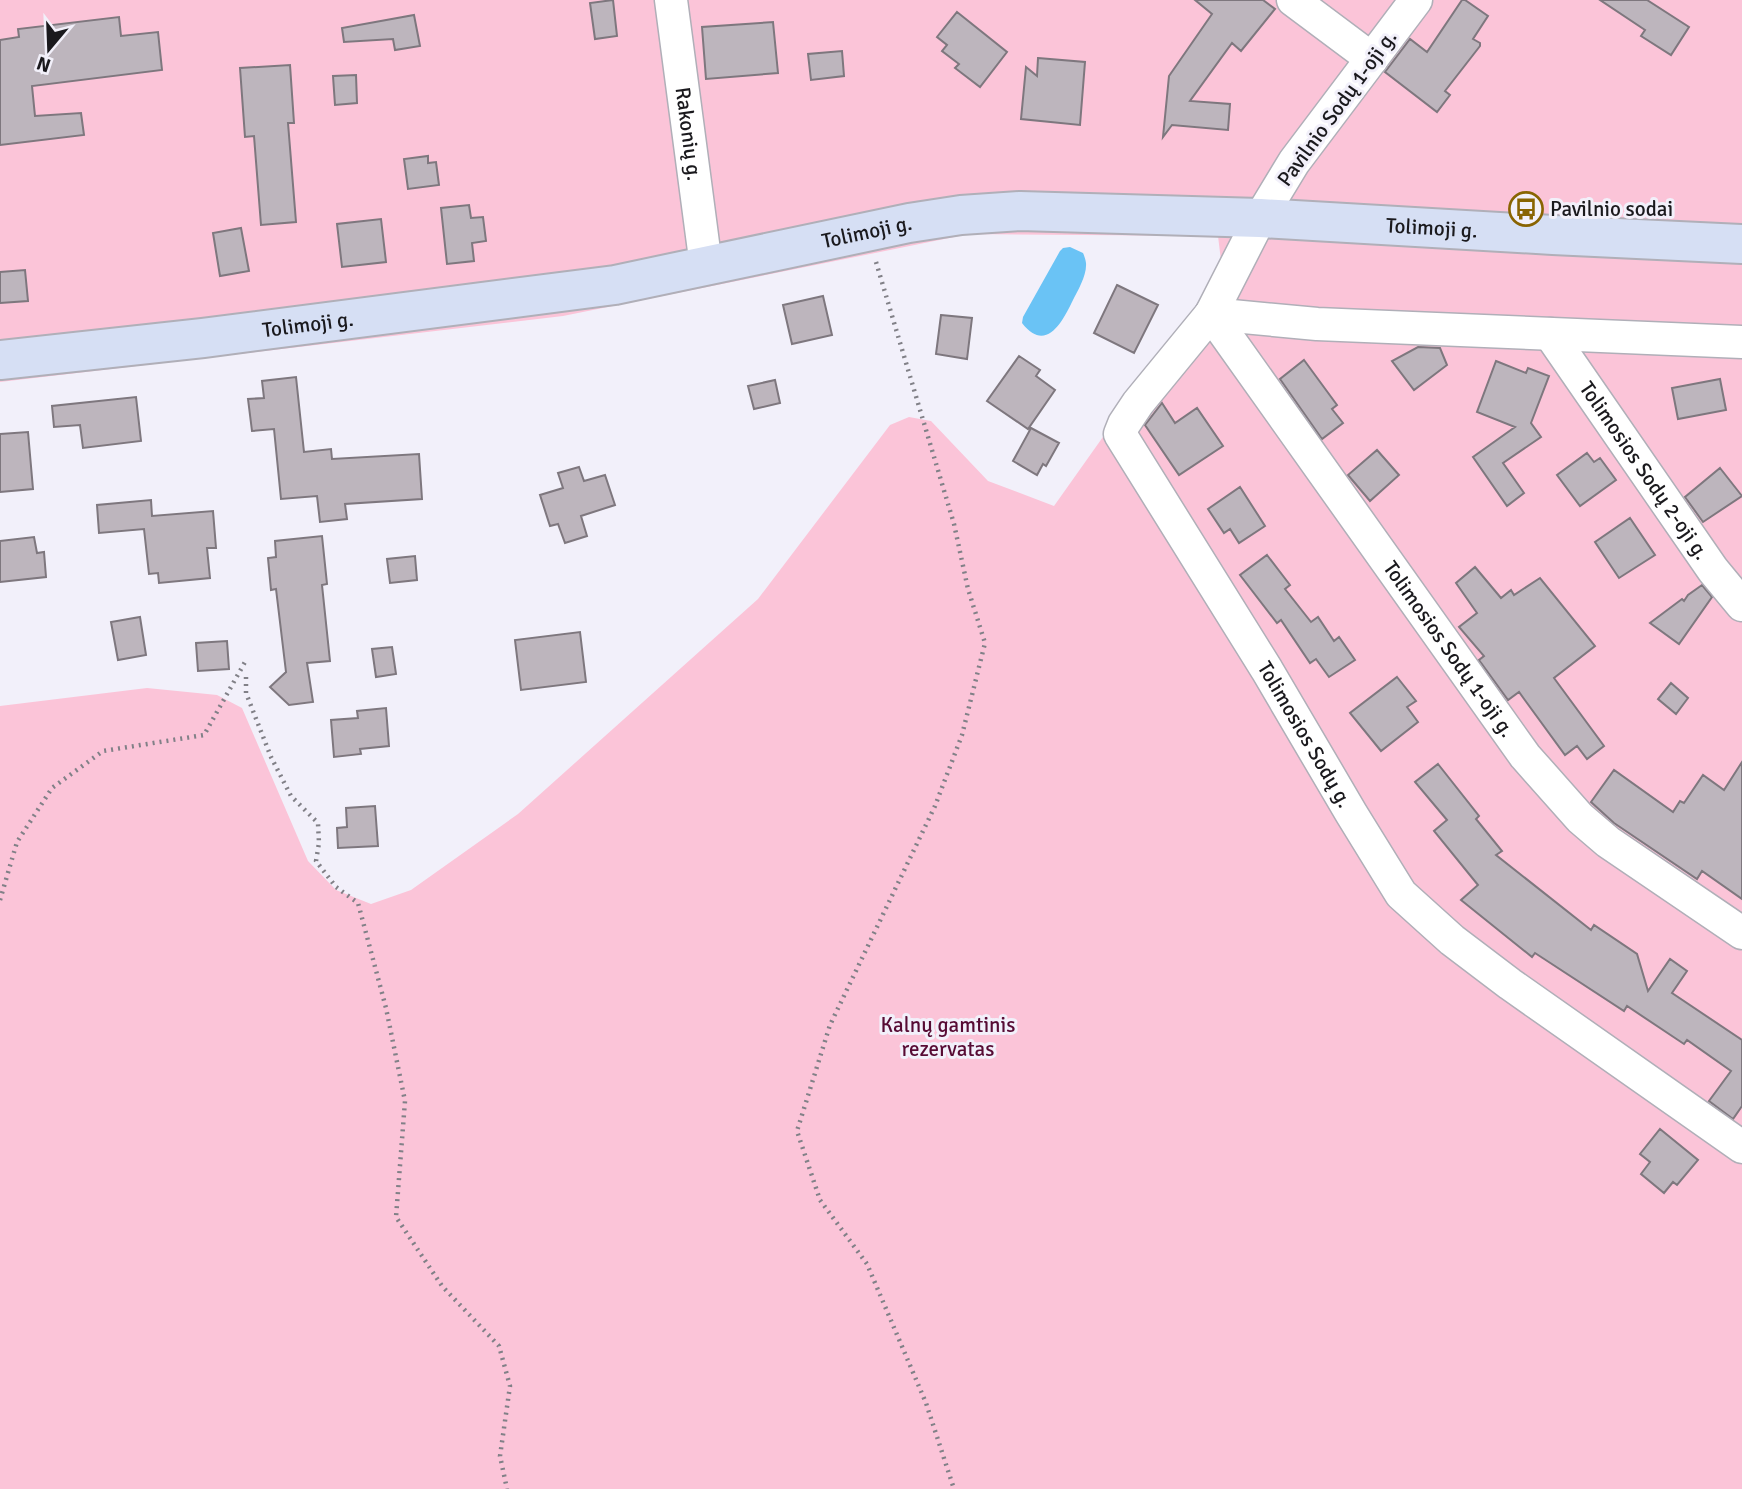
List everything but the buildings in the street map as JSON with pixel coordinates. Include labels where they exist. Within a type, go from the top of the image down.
[{"type":"street","name":"Rakonių g.","points":[[671,0],[706,266]]},
{"type":"street","points":[[1293,0],[1372,60]]},
{"type":"street","name":"Pavilnio Sodų 1-oji g.","points":[[1261,218],[1294,162],[1416,0]]},
{"type":"street","name":"Tolimoji g.","points":[[0,360],[204,338],[588,289],[961,215],[1020,211],[1261,218],[1742,244]]},
{"type":"street","name":"Tolimosios Sodų g.","points":[[1261,218],[1210,314],[1138,403],[1120,434],[1267,670],[1401,894],[1452,940],[1510,984],[1742,1147]]},
{"type":"street","points":[[1210,314],[1317,324],[1742,342]]},
{"type":"street","name":"Tolimosios Sodų 1-oji g.","points":[[1210,314],[1525,756],[1580,818],[1608,842],[1742,933]]},
{"type":"street","name":"Tolimosios Sodų 2-oji g.","points":[[1550,334],[1713,570],[1742,605]]},
{"type":"path","points":[[867,232],[954,524],[968,589],[985,643],[962,735],[940,794],[830,1025],[797,1130],[820,1200],[867,1264],[926,1403],[954,1489]]},
{"type":"path","points":[[0,900],[17,842],[52,789],[103,751],[204,735],[245,662]]},
{"type":"path","points":[[246,677],[246,693],[271,757],[291,796],[317,823],[319,843],[316,861],[336,887],[358,903],[386,1008],[405,1101],[396,1217],[442,1286],[499,1346],[510,1386],[500,1456],[508,1489]]},
{"type":"green space","name":"Kalnų gamtinis rezervatas","points":[[0,0],[1742,0],[1742,1489],[0,1489],[0,706],[147,688],[217,695],[242,708],[308,861],[336,890],[371,904],[411,890],[518,814],[758,599],[890,425],[909,417],[931,421],[988,481],[1054,506],[1222,269],[1218,236],[969,234],[563,316],[0,382]]},
{"type":"water","points":[[1070,247],[1083,253],[1086,263],[1084,277],[1059,325],[1046,335],[1031,332],[1022,323],[1023,317],[1060,251]]},
{"type":"place","name":"Pavilnio sodai","points":[[1526,209]]}]
